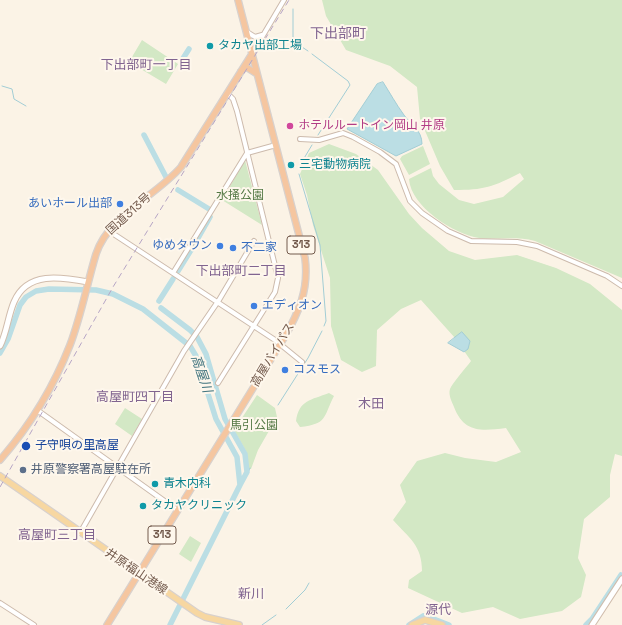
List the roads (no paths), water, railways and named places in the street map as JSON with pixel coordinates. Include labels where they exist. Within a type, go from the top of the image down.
[{"type":"highway","name":"313","points":[[238,0],[252,54]]},
{"type":"highway","name":"国道313号","points":[[0,460],[20,438],[37,410],[70,345],[97,249],[109,231],[132,209],[166,183],[181,167],[252,54]]},
{"type":"highway","name":"高屋バイパス","points":[[107,625],[140,574],[177,510],[280,344],[301,308],[305,295],[305,258],[252,54]]},
{"type":"highway","points":[[240,71],[246,67],[257,74]]},
{"type":"main road","points":[[0,346],[14,302],[25,286],[36,280],[48,277],[87,283]]},
{"type":"main road","name":"井原福山港線","points":[[0,476],[185,606],[205,617],[239,625]]},
{"type":"main road","points":[[592,625],[622,579]]},
{"type":"main road","points":[[412,625],[424,620],[442,625]]},
{"type":"street","points":[[252,54],[284,0]]},
{"type":"street","points":[[246,30],[255,37],[264,33]]},
{"type":"street","points":[[218,383],[276,292],[278,278],[233,99],[227,93]]},
{"type":"street","points":[[300,139],[319,140],[343,133],[353,136],[380,152],[396,164],[413,204],[422,213],[448,231],[471,241],[522,242],[537,246],[607,276],[622,286]]},
{"type":"street","points":[[173,273],[247,153],[276,145]]},
{"type":"street","points":[[109,231],[254,326],[302,362]]},
{"type":"street","points":[[80,533],[179,358],[218,303],[254,241]]},
{"type":"street","points":[[37,410],[177,510]]},
{"type":"street","points":[[0,603],[34,625]]},
{"type":"water","points":[[383,82],[404,115],[418,131],[422,139],[422,144],[396,156],[347,129],[377,84]]},
{"type":"water","points":[[462,332],[470,341],[468,349],[464,352],[448,343]]},
{"type":"waterway","points":[[293,9],[293,41],[308,51]]},
{"type":"waterway","points":[[182,60],[189,49]]},
{"type":"waterway","points":[[312,54],[348,81],[350,85],[318,135]]},
{"type":"waterway","points":[[2,86],[12,89],[14,99],[26,106]]},
{"type":"waterway","points":[[324,126],[328,129],[342,126]]},
{"type":"waterway","points":[[144,135],[166,177]]},
{"type":"waterway","points":[[300,165],[312,145]]},
{"type":"waterway","points":[[299,174],[320,245],[326,321],[324,326]]},
{"type":"waterway","points":[[178,190],[209,209]]},
{"type":"waterway","points":[[193,247],[210,217]]},
{"type":"waterway","points":[[178,271],[191,250]]},
{"type":"waterway","points":[[159,301],[173,279]]},
{"type":"waterway","name":"高屋川","points":[[0,353],[8,339],[20,305],[26,297],[36,291],[49,289],[96,290],[113,294],[143,309],[190,346],[196,356],[216,419],[237,457],[240,485],[170,625]]},
{"type":"waterway","points":[[161,308],[197,337],[206,354],[225,419],[245,454],[247,472],[240,485]]},
{"type":"waterway","points":[[278,405],[308,358],[322,331]]},
{"type":"waterway","points":[[247,475],[250,468]]},
{"type":"waterway","points":[[586,625],[592,619],[621,575]]},
{"type":"waterway","points":[[286,609],[305,590],[309,583]]},
{"type":"waterway","points":[[262,625],[276,615]]},
{"type":"waterway","points":[[409,625],[423,616]]},
{"type":"waterway","points":[[426,616],[449,625]]},
{"type":"railway","points":[[0,487],[113,287],[289,0]]},
{"type":"place","name":"タカヤ出部工場","points":[[210,46]]},
{"type":"place","name":"ホテルルートイン岡山 井原","points":[[290,126]]},
{"type":"place","name":"三宅動物病院","points":[[291,165]]},
{"type":"place","name":"あいホール出部","points":[[120,204]]},
{"type":"place","name":"ゆめタウン","points":[[220,246]]},
{"type":"place","name":"不二家","points":[[233,248]]},
{"type":"place","name":"エディオン","points":[[254,306]]},
{"type":"place","name":"コスモス","points":[[285,370]]},
{"type":"place","name":"子守唄の里高屋","points":[[26,446]]},
{"type":"place","name":"井原警察署高屋駐在所","points":[[23,470]]},
{"type":"place","name":"青木内科","points":[[155,484]]},
{"type":"place","name":"タカヤクリニック","points":[[143,506]]},
{"type":"district","name":"下出部町","points":[[338,34]]},
{"type":"district","name":"下出部町一丁目","points":[[146,65]]},
{"type":"district","name":"下出部町二丁目","points":[[241,271]]},
{"type":"district","name":"高屋町四丁目","points":[[135,397]]},
{"type":"district","name":"木田","points":[[371,404]]},
{"type":"district","name":"高屋町三丁目","points":[[57,535]]},
{"type":"district","name":"新川","points":[[251,594]]},
{"type":"district","name":"源代","points":[[438,610]]},
{"type":"park label","name":"水掻公園","points":[[240,196]]},
{"type":"park label","name":"馬引公園","points":[[254,426]]}]
